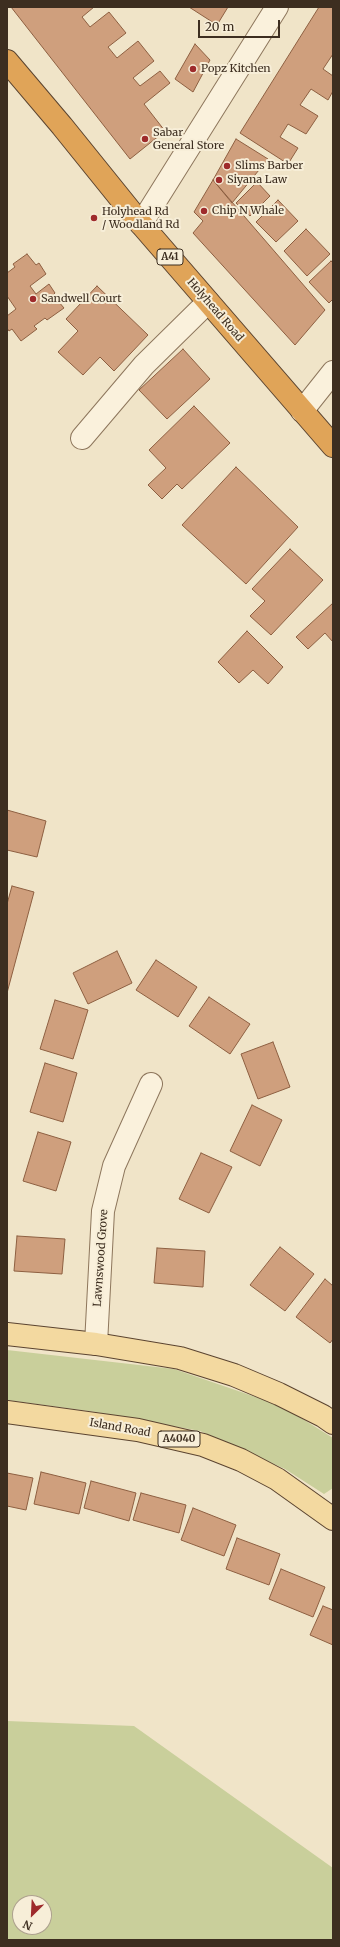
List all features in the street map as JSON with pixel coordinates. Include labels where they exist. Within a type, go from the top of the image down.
[{"type":"highway","name":"Holyhead Road","points":[[7,61],[62,126],[141,224],[333,446]]},
{"type":"main road","points":[[7,1334],[96,1344],[180,1358],[234,1375],[279,1394],[323,1416],[333,1423]]},
{"type":"main road","name":"Island Road","points":[[7,1412],[138,1430],[203,1445],[241,1460],[277,1479],[333,1519]]},
{"type":"street","points":[[141,224],[277,7]]},
{"type":"street","points":[[82,438],[144,366],[208,302]]},
{"type":"street","points":[[302,411],[333,372]]},
{"type":"street","name":"Lawnswood Grove","points":[[96,1344],[103,1211],[114,1166],[151,1084]]},
{"type":"green space","points":[[7,1350],[174,1369],[282,1406],[333,1438],[333,1488],[324,1494],[285,1469],[200,1431],[96,1412],[7,1400]]},
{"type":"green space","points":[[7,1721],[134,1726],[333,1868],[333,1940],[7,1940]]},
{"type":"building","points":[[11,7],[94,7],[82,17],[90,27],[109,12],[126,33],[108,47],[117,58],[138,41],[154,61],[133,78],[140,86],[160,71],[170,83],[144,104],[165,131],[130,159]]},
{"type":"building","points":[[189,7],[228,7],[217,25]]},
{"type":"building","points":[[319,7],[333,7],[333,54],[323,69],[333,76],[333,91],[328,100],[311,89],[300,105],[318,116],[306,134],[288,124],[280,137],[298,148],[288,164],[240,133]]},
{"type":"building","name":"Popz Kitchen","points":[[195,44],[210,60],[193,92],[175,79]]},
{"type":"building","points":[[236,139],[268,159],[232,203],[213,180]]},
{"type":"building","points":[[213,180],[325,310],[295,345],[193,233],[203,221],[194,212]]},
{"type":"building","points":[[257,182],[270,196],[250,216],[236,203]]},
{"type":"building","points":[[278,200],[298,221],[276,242],[256,222]]},
{"type":"building","points":[[306,229],[330,254],[307,276],[284,251]]},
{"type":"building","name":"Sandwell Court","points":[[27,254],[36,265],[39,263],[46,274],[30,286],[36,294],[49,284],[55,293],[53,295],[64,308],[47,320],[45,318],[34,326],[37,329],[21,341],[12,329],[9,331],[7,328],[7,316],[16,309],[7,296],[7,273],[15,267],[13,264]]},
{"type":"building","points":[[331,261],[333,263],[333,299],[329,303],[309,282]]},
{"type":"building","points":[[97,286],[148,335],[114,371],[100,357],[83,375],[58,352],[78,331],[66,319]]},
{"type":"building","points":[[183,349],[210,379],[167,419],[139,390]]},
{"type":"building","points":[[194,406],[230,443],[182,489],[177,484],[162,499],[148,485],[166,468],[149,450]]},
{"type":"building","points":[[236,467],[298,527],[246,584],[182,525]]},
{"type":"building","points":[[290,549],[323,580],[271,635],[250,616],[265,601],[252,589]]},
{"type":"building","points":[[333,603],[333,642],[325,633],[308,649],[296,637]]},
{"type":"building","points":[[247,631],[283,667],[268,684],[253,670],[239,683],[218,662]]},
{"type":"building","points":[[7,810],[46,821],[37,857],[7,850]]},
{"type":"building","points":[[12,886],[34,892],[7,993],[7,904]]},
{"type":"building","points":[[117,951],[132,983],[88,1004],[73,973]]},
{"type":"building","points":[[156,960],[197,987],[178,1017],[136,990]]},
{"type":"building","points":[[209,997],[250,1024],[230,1054],[189,1026]]},
{"type":"building","points":[[55,1000],[88,1010],[73,1059],[40,1049]]},
{"type":"building","points":[[273,1042],[290,1087],[258,1099],[241,1054]]},
{"type":"building","points":[[45,1063],[77,1073],[63,1122],[30,1112]]},
{"type":"building","points":[[252,1105],[282,1120],[260,1166],[230,1151]]},
{"type":"building","points":[[38,1132],[71,1142],[56,1191],[23,1181]]},
{"type":"building","points":[[201,1153],[232,1167],[209,1213],[179,1199]]},
{"type":"building","points":[[17,1236],[65,1239],[62,1274],[14,1271]]},
{"type":"building","points":[[280,1247],[314,1274],[285,1311],[250,1285]]},
{"type":"building","points":[[157,1248],[205,1251],[203,1287],[154,1283]]},
{"type":"building","points":[[325,1279],[333,1286],[333,1339],[330,1343],[296,1317]]},
{"type":"building","points":[[41,1472],[86,1483],[79,1514],[34,1504]]},
{"type":"building","points":[[7,1473],[33,1478],[26,1510],[7,1506]]},
{"type":"building","points":[[91,1481],[136,1493],[129,1521],[84,1508]]},
{"type":"building","points":[[141,1493],[186,1505],[179,1533],[133,1520]]},
{"type":"building","points":[[193,1508],[236,1525],[224,1556],[181,1540]]},
{"type":"building","points":[[237,1538],[280,1554],[269,1585],[226,1569]]},
{"type":"building","points":[[281,1569],[325,1587],[313,1617],[269,1599]]},
{"type":"building","points":[[323,1606],[333,1610],[333,1645],[310,1635]]},
{"type":"place","name":"Popz Kitchen","points":[[193,69]]},
{"type":"place","name":"Sabar General Store","points":[[145,139]]},
{"type":"place","name":"Slims Barber","points":[[227,166]]},
{"type":"place","name":"Siyana Law","points":[[219,180]]},
{"type":"place","name":"Chip N Whale","points":[[204,211]]},
{"type":"place","name":"Holyhead Rd / Woodland Rd","points":[[94,218]]},
{"type":"place","name":"Sandwell Court","points":[[33,299]]}]
